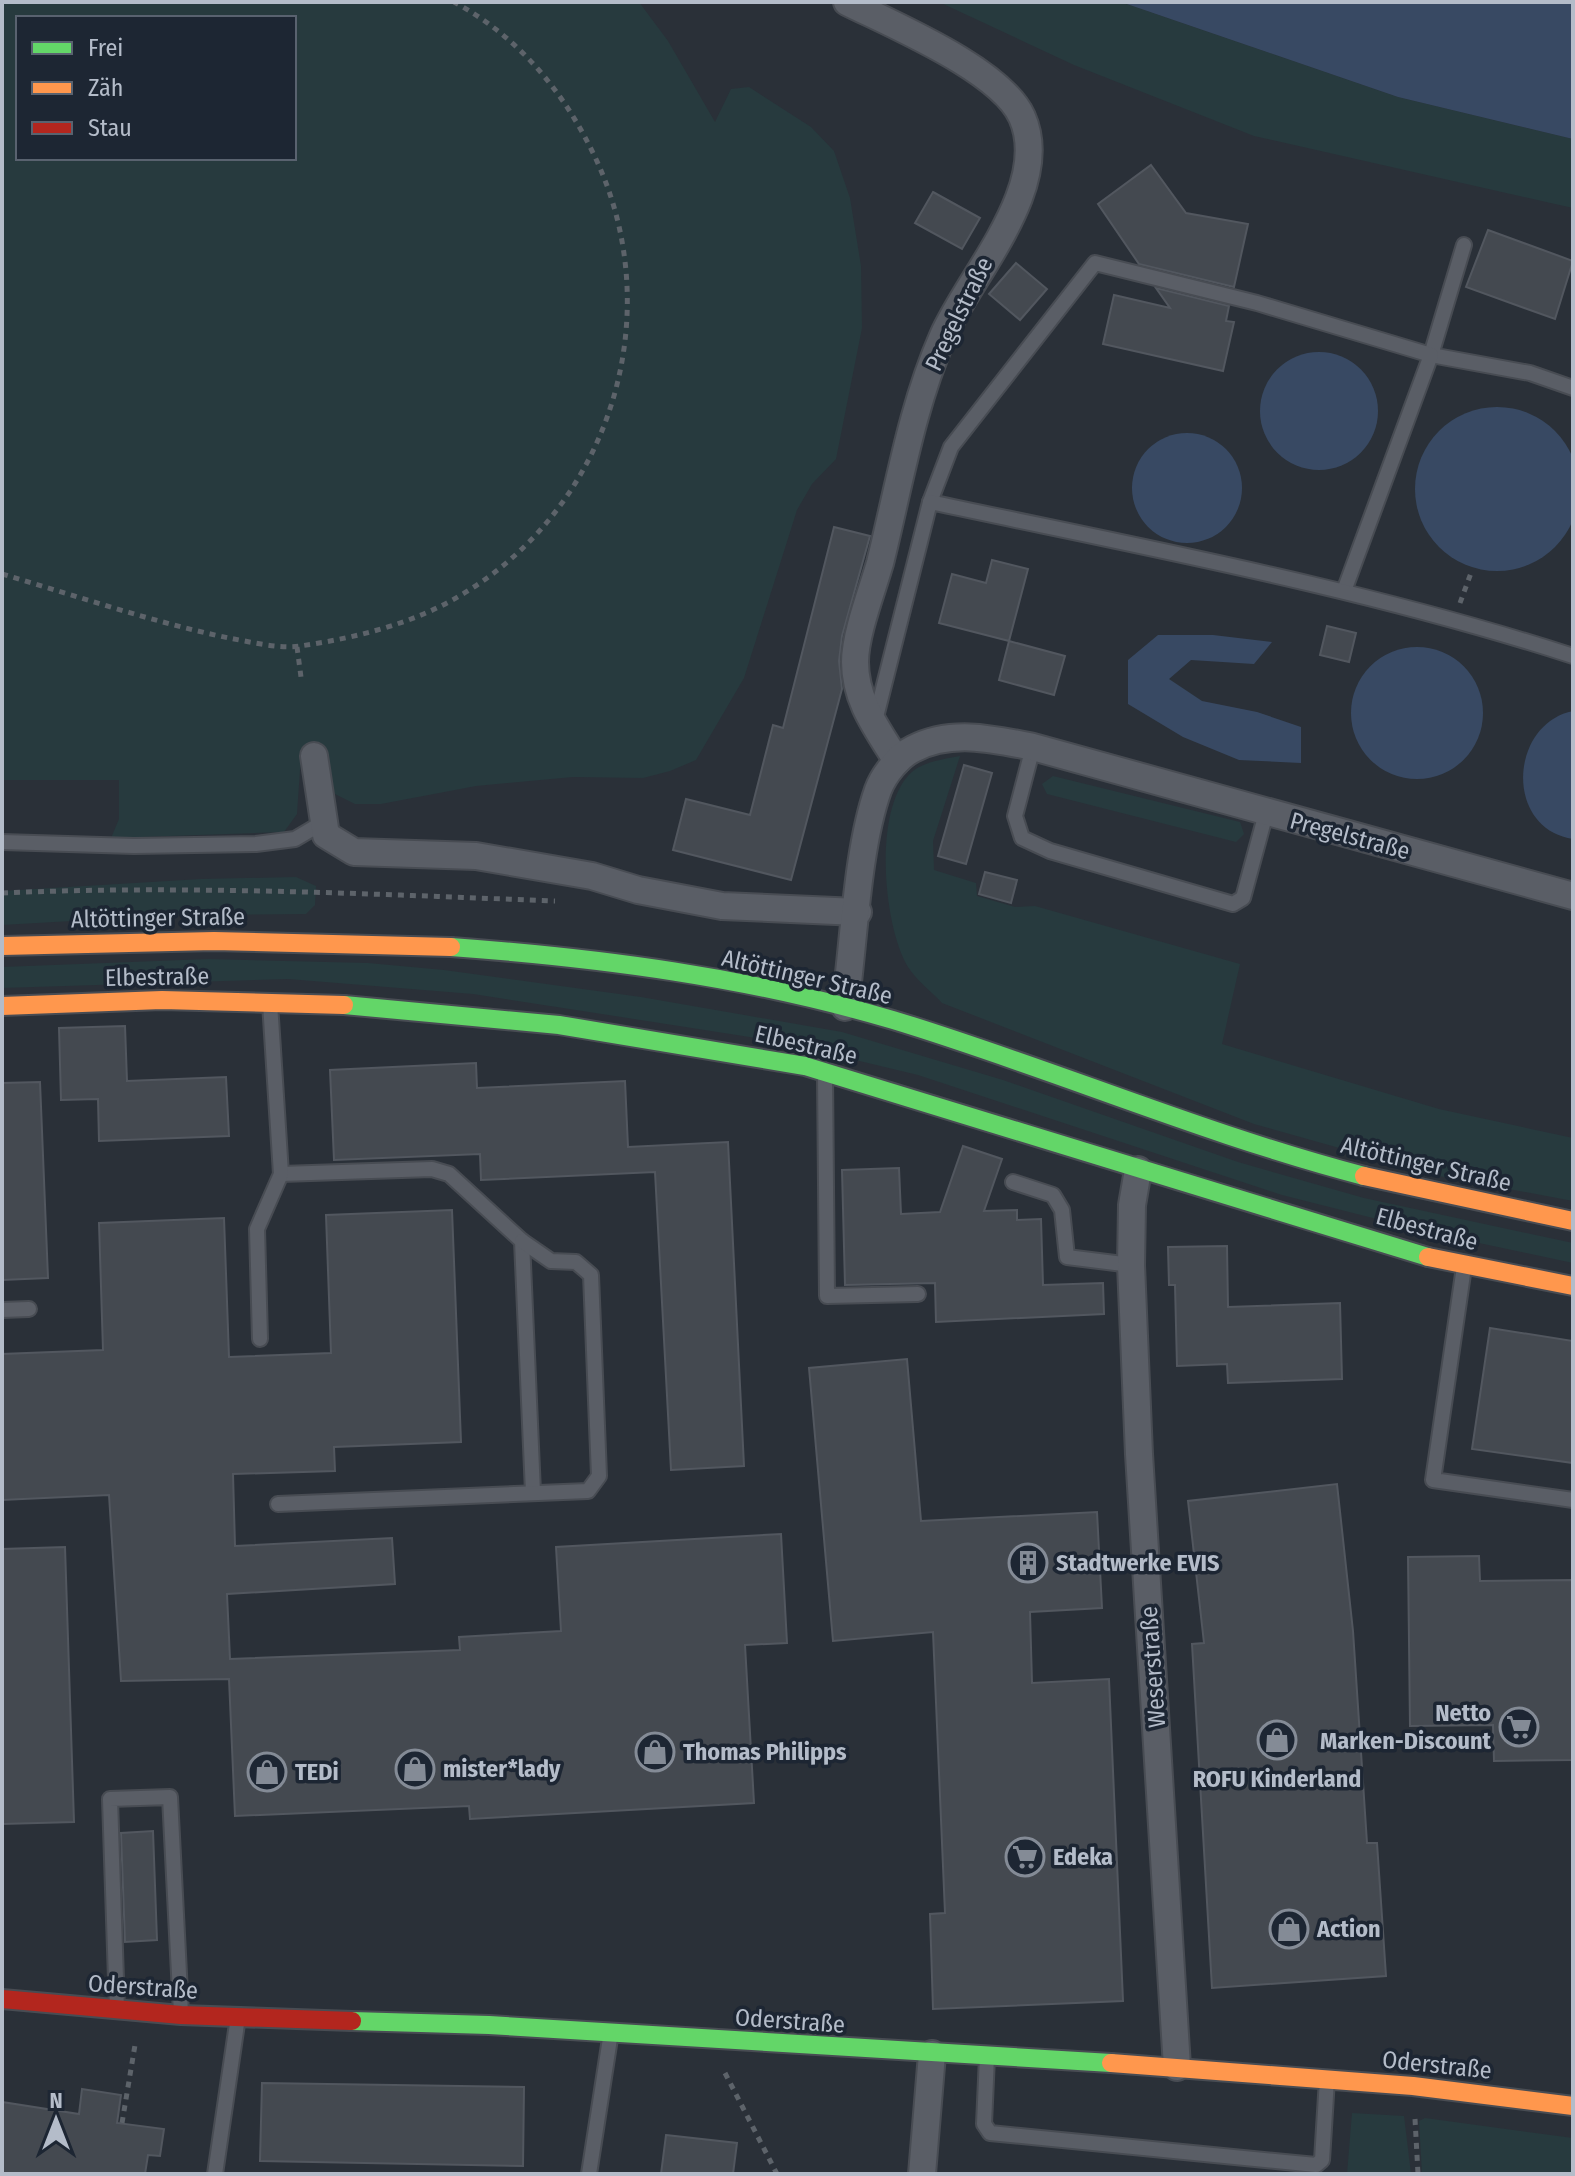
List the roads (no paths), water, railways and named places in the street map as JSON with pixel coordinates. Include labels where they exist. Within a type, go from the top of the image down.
[{"type":"street","name":"Pregelstraße","points":[[847,2],[957,59],[1003,91],[1022,116],[1029,147],[1027,178],[1015,206],[944,334],[910,429],[855,660],[862,704],[897,761],[913,749],[951,737],[976,737],[1033,747],[1573,896]]},
{"type":"street","points":[[314,756],[326,835],[354,852],[476,856],[592,876],[638,890],[722,906],[858,912]]},
{"type":"street","points":[[845,1007],[865,850],[879,787],[897,761]]},
{"type":"street","name":"Altöttinger Straße","points":[[2,946],[143,941],[421,944],[627,964],[845,1007],[1038,1068],[1201,1127],[1358,1174],[1573,1221]]},
{"type":"street","name":"Elbestraße","points":[[2,1006],[270,999],[422,1007],[542,1021],[825,1071],[1138,1170],[1464,1266],[1573,1286]]},
{"type":"street","name":"Weserstraße","points":[[1138,1170],[1132,1205],[1131,1265],[1177,2067]]},
{"type":"street","name":"Oderstraße","points":[[2,1999],[181,2015],[611,2032],[1177,2067],[1413,2086],[1573,2106]]},
{"type":"street","points":[[922,2174],[932,2054]]},
{"type":"lane","points":[[1344,591],[1431,355],[1464,245]]},
{"type":"lane","points":[[875,724],[930,502],[951,447],[1095,263],[1257,303],[1431,355],[1530,373],[1573,388]]},
{"type":"lane","points":[[930,502],[1344,591],[1454,618],[1573,656]]},
{"type":"lane","points":[[1033,747],[1015,816],[1022,838],[1050,851],[1233,904],[1243,898],[1266,813]]},
{"type":"lane","points":[[2,842],[134,846],[256,844],[295,839],[322,823]]},
{"type":"lane","points":[[260,1339],[257,1229],[281,1174],[270,999]]},
{"type":"lane","points":[[825,1071],[827,1296],[918,1294]]},
{"type":"lane","points":[[278,1504],[588,1491],[599,1476],[591,1275],[576,1262],[551,1261],[522,1241],[449,1174],[432,1169],[281,1174]]},
{"type":"lane","points":[[1013,1182],[1053,1195],[1062,1210],[1067,1257],[1131,1265]]},
{"type":"lane","points":[[522,1241],[533,1492]]},
{"type":"lane","points":[[1464,1266],[1433,1480],[1573,1500]]},
{"type":"lane","points":[[2,1310],[29,1309]]},
{"type":"lane","points":[[117,2010],[110,1799],[170,1797],[181,2015]]},
{"type":"lane","points":[[215,2174],[238,2017]]},
{"type":"lane","points":[[589,2174],[611,2032]]},
{"type":"lane","points":[[987,2057],[984,2124],[990,2133],[1316,2165],[1322,2160],[1327,2079]]},
{"type":"water","points":[[1121,2],[1573,2],[1573,139],[1398,97]]},
{"type":"water","points":[[1319,352],[1342,356],[1361,369],[1374,388],[1378,411],[1374,434],[1361,453],[1342,466],[1319,470],[1296,466],[1277,453],[1264,434],[1260,411],[1264,388],[1277,369],[1296,356]]},
{"type":"water","points":[[1497,407],[1528,413],[1555,431],[1573,458],[1576,509],[1573,520],[1555,547],[1528,565],[1497,571],[1466,565],[1439,547],[1421,520],[1415,489],[1421,458],[1439,431],[1466,413]]},
{"type":"water","points":[[1187,433],[1208,437],[1226,449],[1238,467],[1242,488],[1238,509],[1226,527],[1208,539],[1187,543],[1166,539],[1148,527],[1136,509],[1132,488],[1136,467],[1148,449],[1166,437]]},
{"type":"water","points":[[1158,635],[1213,635],[1272,642],[1254,664],[1191,660],[1169,679],[1202,701],[1257,712],[1301,727],[1301,763],[1239,760],[1183,737],[1128,704],[1128,660]]},
{"type":"water","points":[[1417,647],[1442,652],[1464,666],[1478,688],[1483,713],[1478,738],[1464,760],[1442,774],[1417,779],[1392,774],[1370,760],[1356,738],[1351,713],[1356,688],[1370,666],[1392,652]]},
{"type":"water","points":[[1573,711],[1573,839],[1551,831],[1535,817],[1526,798],[1523,776],[1527,755],[1536,735],[1552,720]]},
{"type":"place","name":"Stadtwerke EVIS","points":[[1028,1563]]},
{"type":"place","name":"Netto Marken-Discount","points":[[1519,1727]]},
{"type":"place","name":"ROFU Kinderland","points":[[1277,1740]]},
{"type":"place","name":"Thomas Philipps","points":[[655,1752]]},
{"type":"place","name":"mister*lady","points":[[415,1769]]},
{"type":"place","name":"TEDi","points":[[267,1772]]},
{"type":"place","name":"Edeka","points":[[1025,1857]]},
{"type":"place","name":"Action","points":[[1289,1929]]}]
